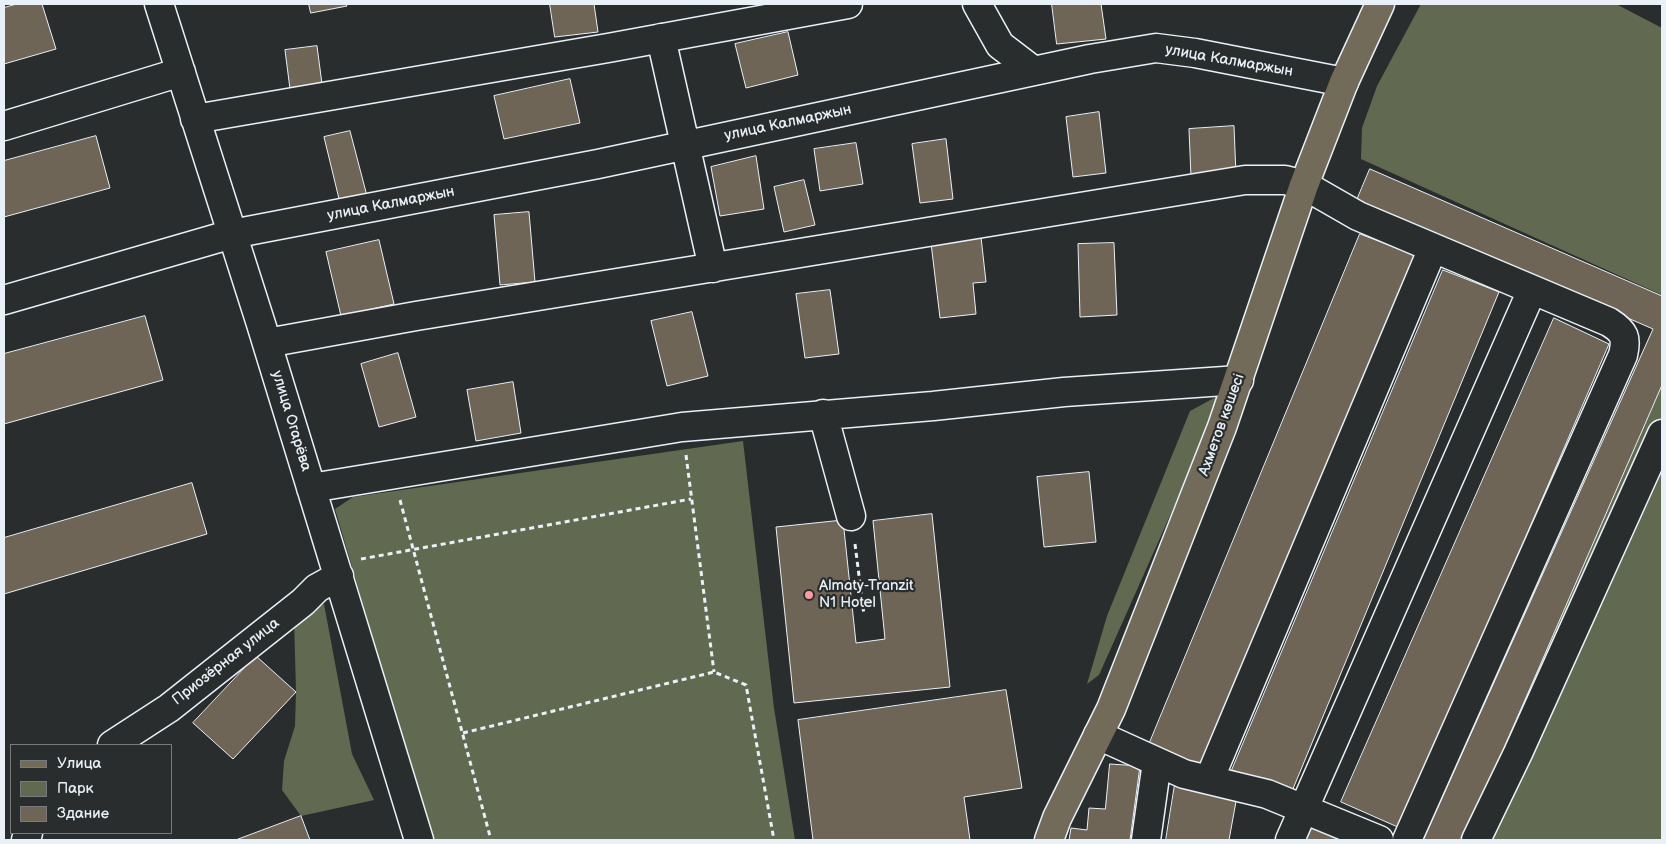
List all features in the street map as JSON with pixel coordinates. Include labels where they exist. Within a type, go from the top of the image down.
[{"type":"main road","name":"Ахметов көшесі","points":[[1048,840],[1056,818],[1115,700],[1219,436],[1304,185],[1344,82],[1380,4]]},
{"type":"street","name":"улица Огарёва","points":[[159,4],[311,488],[348,568],[419,840]]},
{"type":"street","points":[[195,119],[848,4]]},
{"type":"street","points":[[977,4],[1000,45],[1034,71]]},
{"type":"street","points":[[661,38],[713,268]]},
{"type":"street","name":"улица Калмаржын","points":[[4,300],[232,234],[598,164],[1090,59],[1156,48],[1194,52],[1344,82]]},
{"type":"street","points":[[4,126],[181,72]]},
{"type":"street","points":[[267,343],[425,315],[1245,180],[1285,180],[1304,185],[1358,216],[1609,322],[1620,328],[1624,336],[1624,350],[1407,840]]},
{"type":"street","points":[[1208,780],[1433,248]]},
{"type":"street","points":[[1290,840],[1532,290]]},
{"type":"street","points":[[311,488],[682,427],[933,406],[1064,392],[1238,380]]},
{"type":"street","points":[[823,414],[851,516]]},
{"type":"street","points":[[1476,840],[1522,744],[1662,434]]},
{"type":"street","name":"Приозёрная улица","points":[[114,744],[169,708],[303,602],[317,588],[348,568]]},
{"type":"street","points":[[1098,735],[1184,774],[1268,794],[1379,840]]},
{"type":"street","points":[[1146,840],[1157,762]]},
{"type":"path","points":[[682,427],[714,672]]},
{"type":"path","points":[[393,475],[491,840]]},
{"type":"path","points":[[348,568],[413,549],[691,499]]},
{"type":"path","points":[[851,516],[864,615]]},
{"type":"path","points":[[462,733],[714,672],[746,685],[774,840]]},
{"type":"green space","points":[[1421,4],[1616,4],[1662,28],[1662,295],[1361,159],[1362,128],[1377,86]]},
{"type":"green space","points":[[1662,385],[1662,840],[1464,840]]},
{"type":"green space","points":[[1225,392],[1099,675],[1087,684],[1107,616],[1190,411]]},
{"type":"green space","points":[[743,441],[774,708],[795,840],[432,840],[335,509],[353,497]]},
{"type":"green space","points":[[324,604],[352,754],[374,800],[301,816],[282,790],[284,761],[295,726],[294,618]]},
{"type":"building","points":[[17,4],[42,4],[56,49],[4,64],[4,8]]},
{"type":"building","points":[[309,4],[346,4],[347,6],[311,13]]},
{"type":"building","points":[[550,4],[594,4],[598,32],[555,37]]},
{"type":"building","points":[[1052,4],[1101,4],[1106,39],[1057,44]]},
{"type":"building","points":[[788,32],[798,75],[746,88],[735,44]]},
{"type":"building","points":[[317,46],[322,84],[290,89],[285,50]]},
{"type":"building","points":[[570,79],[580,123],[504,139],[494,96]]},
{"type":"building","points":[[1099,112],[1106,173],[1073,177],[1066,117]]},
{"type":"building","points":[[1234,126],[1236,175],[1191,177],[1189,129]]},
{"type":"building","points":[[350,131],[367,196],[340,203],[324,137]]},
{"type":"building","points":[[96,136],[110,188],[4,217],[4,161]]},
{"type":"building","points":[[946,139],[953,199],[920,203],[912,144]]},
{"type":"building","points":[[856,143],[863,184],[820,191],[814,149]]},
{"type":"building","points":[[756,156],[764,209],[720,216],[711,167]]},
{"type":"building","points":[[1370,169],[1662,296],[1662,385],[1464,840],[1423,840],[1653,329],[1357,200]]},
{"type":"building","points":[[804,180],[815,225],[784,232],[774,187]]},
{"type":"building","points":[[529,212],[535,282],[500,285],[494,215]]},
{"type":"building","points":[[1360,234],[1415,255],[1201,767],[1148,747]]},
{"type":"building","points":[[981,237],[986,282],[973,283],[976,314],[940,318],[931,243]]},
{"type":"building","points":[[379,240],[394,304],[341,316],[326,252]]},
{"type":"building","points":[[1114,243],[1117,315],[1080,317],[1078,244]]},
{"type":"building","points":[[1443,270],[1499,292],[1290,796],[1232,770]]},
{"type":"building","points":[[830,290],[839,354],[805,358],[796,294]]},
{"type":"building","points":[[692,312],[708,376],[667,386],[651,321]]},
{"type":"building","points":[[145,316],[163,380],[4,424],[4,354]]},
{"type":"building","points":[[1554,318],[1609,344],[1400,828],[1341,802]]},
{"type":"building","points":[[398,353],[416,417],[379,427],[361,364]]},
{"type":"building","points":[[513,382],[521,433],[476,441],[467,390]]},
{"type":"building","points":[[1089,472],[1096,542],[1044,547],[1037,477]]},
{"type":"building","points":[[192,483],[207,534],[4,594],[4,538]]},
{"type":"building","points":[[932,514],[950,687],[794,703],[776,527],[843,520],[856,643],[885,639],[873,521]]},
{"type":"building","points":[[256,656],[296,692],[233,759],[193,723]]},
{"type":"building","points":[[1006,690],[1022,788],[964,797],[970,840],[813,840],[798,720]]},
{"type":"building","points":[[1110,764],[1140,766],[1130,840],[1069,840],[1071,828],[1087,830],[1089,808],[1105,809]]},
{"type":"building","points":[[1175,784],[1237,796],[1229,840],[1166,840]]},
{"type":"building","points":[[301,816],[310,840],[236,840]]},
{"type":"building","points":[[1310,821],[1366,840],[1303,840]]},
{"type":"place","name":"Almaty-Tranzit N1 Hotel","points":[[809,595]]}]
